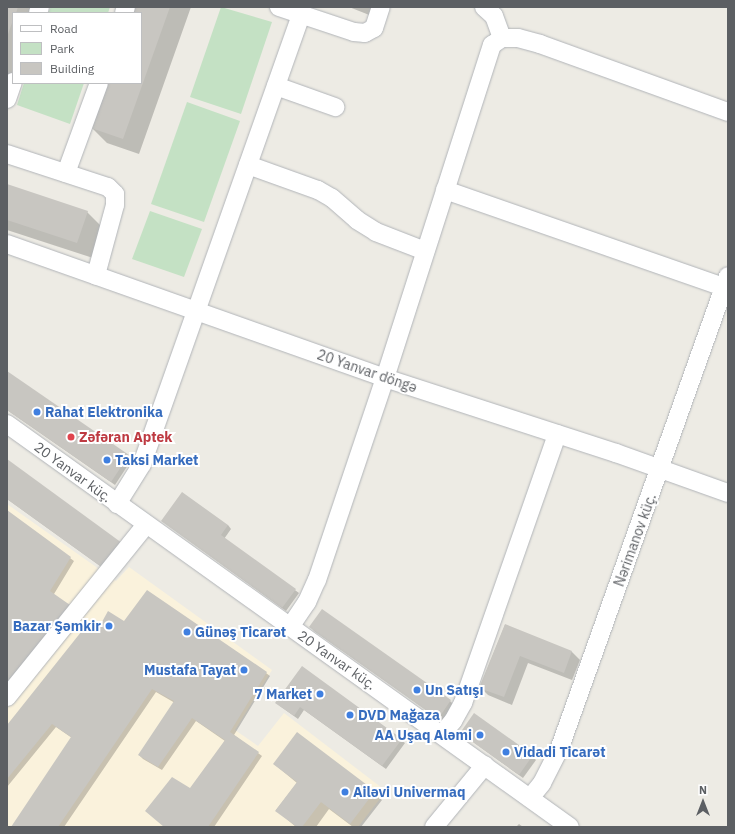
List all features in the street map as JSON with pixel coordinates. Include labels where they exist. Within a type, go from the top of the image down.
[{"type":"street","points":[[279,7],[354,32],[365,33],[374,28],[381,7]]},
{"type":"street","points":[[484,7],[494,16],[502,38]]},
{"type":"street","points":[[117,504],[142,464],[301,15]]},
{"type":"street","points":[[290,627],[307,602],[317,580],[385,378],[492,45],[502,38],[518,38],[540,44],[728,112]]},
{"type":"street","points":[[7,99],[12,84]]},
{"type":"street","points":[[66,173],[98,84]]},
{"type":"street","points":[[276,86],[335,107]]},
{"type":"street","points":[[7,154],[108,187],[115,194],[115,205],[96,275]]},
{"type":"street","points":[[248,165],[318,190],[332,198],[357,220],[376,232],[425,251]]},
{"type":"street","points":[[445,190],[726,281]]},
{"type":"street","name":"20 Yanvar döngə","points":[[7,244],[385,378],[557,434],[728,493]]},
{"type":"street","name":"Nərimanov küç.","points":[[530,798],[542,783],[559,750],[660,470],[726,281]]},
{"type":"street","name":"20 Yanvar küç.","points":[[7,424],[146,525],[442,734],[570,827]]},
{"type":"street","points":[[442,734],[453,721],[463,703],[557,434]]},
{"type":"street","points":[[7,697],[146,525]]},
{"type":"street","points":[[434,827],[485,765]]},
{"type":"shaded area","name":"Bazar Şəmkir","points":[[7,504],[116,581],[129,567],[272,670],[235,730],[258,746],[284,713],[386,791],[358,827],[7,827]]},
{"type":"green space","points":[[51,7],[110,7],[108,12],[48,12]]},
{"type":"green space","points":[[221,7],[272,22],[241,114],[190,97]]},
{"type":"green space","points":[[24,84],[84,84],[70,124],[17,105]]},
{"type":"green space","points":[[187,102],[240,121],[204,222],[151,204]]},
{"type":"green space","points":[[150,211],[202,229],[184,277],[132,259]]},
{"type":"building","points":[[7,7],[18,7],[16,12],[12,12],[12,23],[7,37]]},
{"type":"building","points":[[134,7],[170,7],[123,139],[91,128],[107,84],[142,84],[142,12],[132,12]]},
{"type":"building","points":[[7,184],[88,211],[77,243],[7,220]]},
{"type":"building","points":[[7,371],[129,455],[111,482],[7,410]]},
{"type":"building","points":[[7,459],[122,543],[103,568],[7,499]]},
{"type":"building","points":[[182,492],[228,525],[221,535],[296,589],[282,608],[161,521]]},
{"type":"building","points":[[7,510],[71,557],[50,591],[70,605],[7,685]]},
{"type":"building","points":[[147,590],[267,672],[230,732],[259,752],[208,827],[164,827],[145,811],[172,777],[190,788],[225,740],[192,718],[158,767],[138,755],[174,701],[152,689],[58,827],[11,827],[71,737],[52,724],[7,779],[7,725],[85,627],[97,631],[108,611],[124,621]]},
{"type":"building","points":[[322,609],[451,700],[438,719],[309,627]]},
{"type":"building","points":[[505,624],[572,651],[564,673],[520,656],[504,697],[479,688]]},
{"type":"building","points":[[302,666],[402,739],[382,766],[300,707],[294,716],[275,703]]},
{"type":"building","points":[[474,713],[533,755],[519,775],[460,733]]},
{"type":"building","points":[[297,732],[375,791],[350,824],[321,802],[302,827],[297,827],[275,811],[297,782],[273,764]]},
{"type":"place","name":"Rahat Elektronika","points":[[37,412]]},
{"type":"place","name":"Zəfəran Aptek","points":[[71,437]]},
{"type":"place","name":"Taksi Market","points":[[107,460]]},
{"type":"place","name":"Bazar Şəmkir","points":[[109,626]]},
{"type":"place","name":"Günəş Ticarət","points":[[187,632]]},
{"type":"place","name":"Mustafa Tayat","points":[[244,670]]},
{"type":"place","name":"Un Satışı","points":[[417,690]]},
{"type":"place","name":"7 Market","points":[[320,694]]},
{"type":"place","name":"DVD Mağaza","points":[[350,715]]},
{"type":"place","name":"AA Uşaq Aləmi","points":[[480,735]]},
{"type":"place","name":"Vidadi Ticarət","points":[[506,752]]},
{"type":"place","name":"Ailəvi Univermaq","points":[[345,792]]}]
